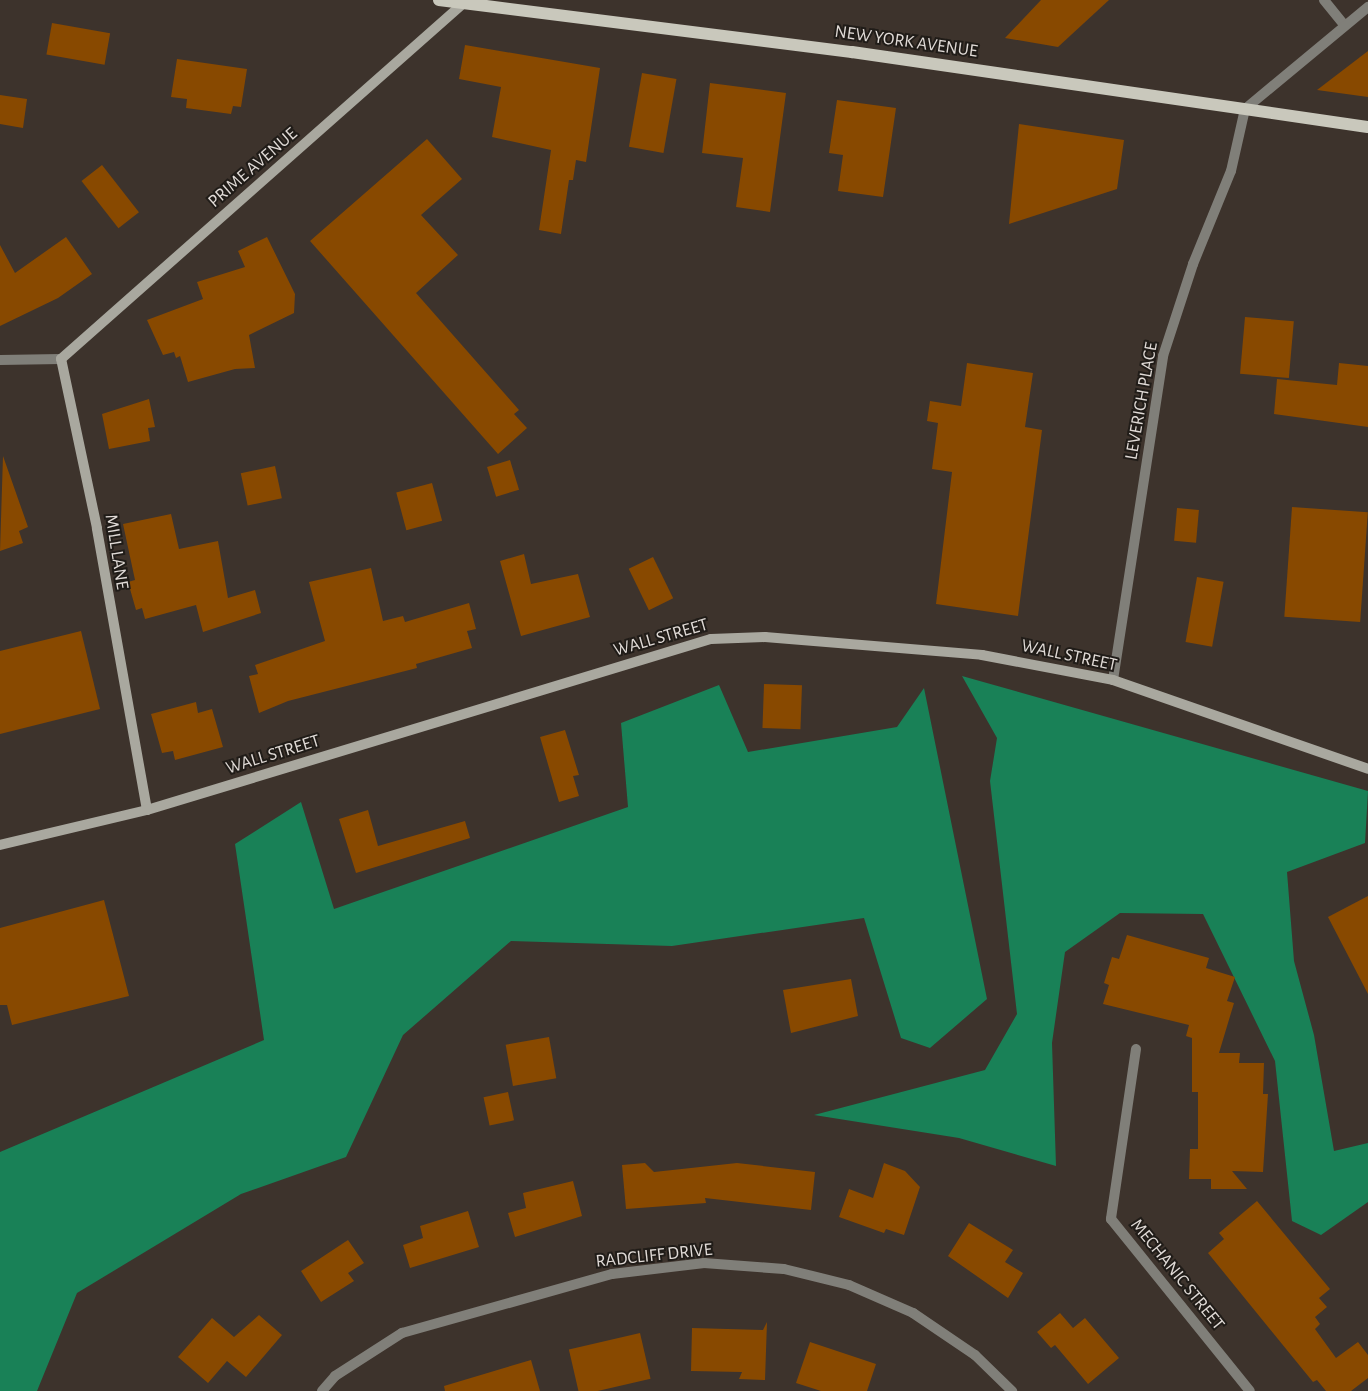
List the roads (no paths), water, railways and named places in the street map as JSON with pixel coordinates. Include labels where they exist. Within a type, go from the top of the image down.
[{"type":"main road","name":"NEW YORK AVENUE","points":[[439,0],[852,52],[1368,127]]},
{"type":"street","points":[[1324,0],[1344,25]]},
{"type":"street","name":"PRIME AVENUE","points":[[61,360],[466,2]]},
{"type":"street","points":[[1245,108],[1368,7]]},
{"type":"street","name":"LEVERICH PLACE","points":[[1113,680],[1163,356],[1193,264],[1231,171],[1245,108]]},
{"type":"street","points":[[0,360],[61,360]]},
{"type":"street","name":"MILL LANE","points":[[61,360],[97,528],[147,810]]},
{"type":"street","name":"WALL STREET","points":[[0,845],[147,810],[710,639],[766,637],[982,655],[1113,680],[1368,769]]},
{"type":"street","name":"MECHANIC STREET","points":[[1136,1049],[1111,1218],[1250,1391]]},
{"type":"street","name":"RADCLIFF DRIVE","points":[[322,1391],[335,1376],[402,1333],[612,1274],[704,1263],[784,1269],[849,1285],[914,1313],[975,1355],[1012,1391]]}]
